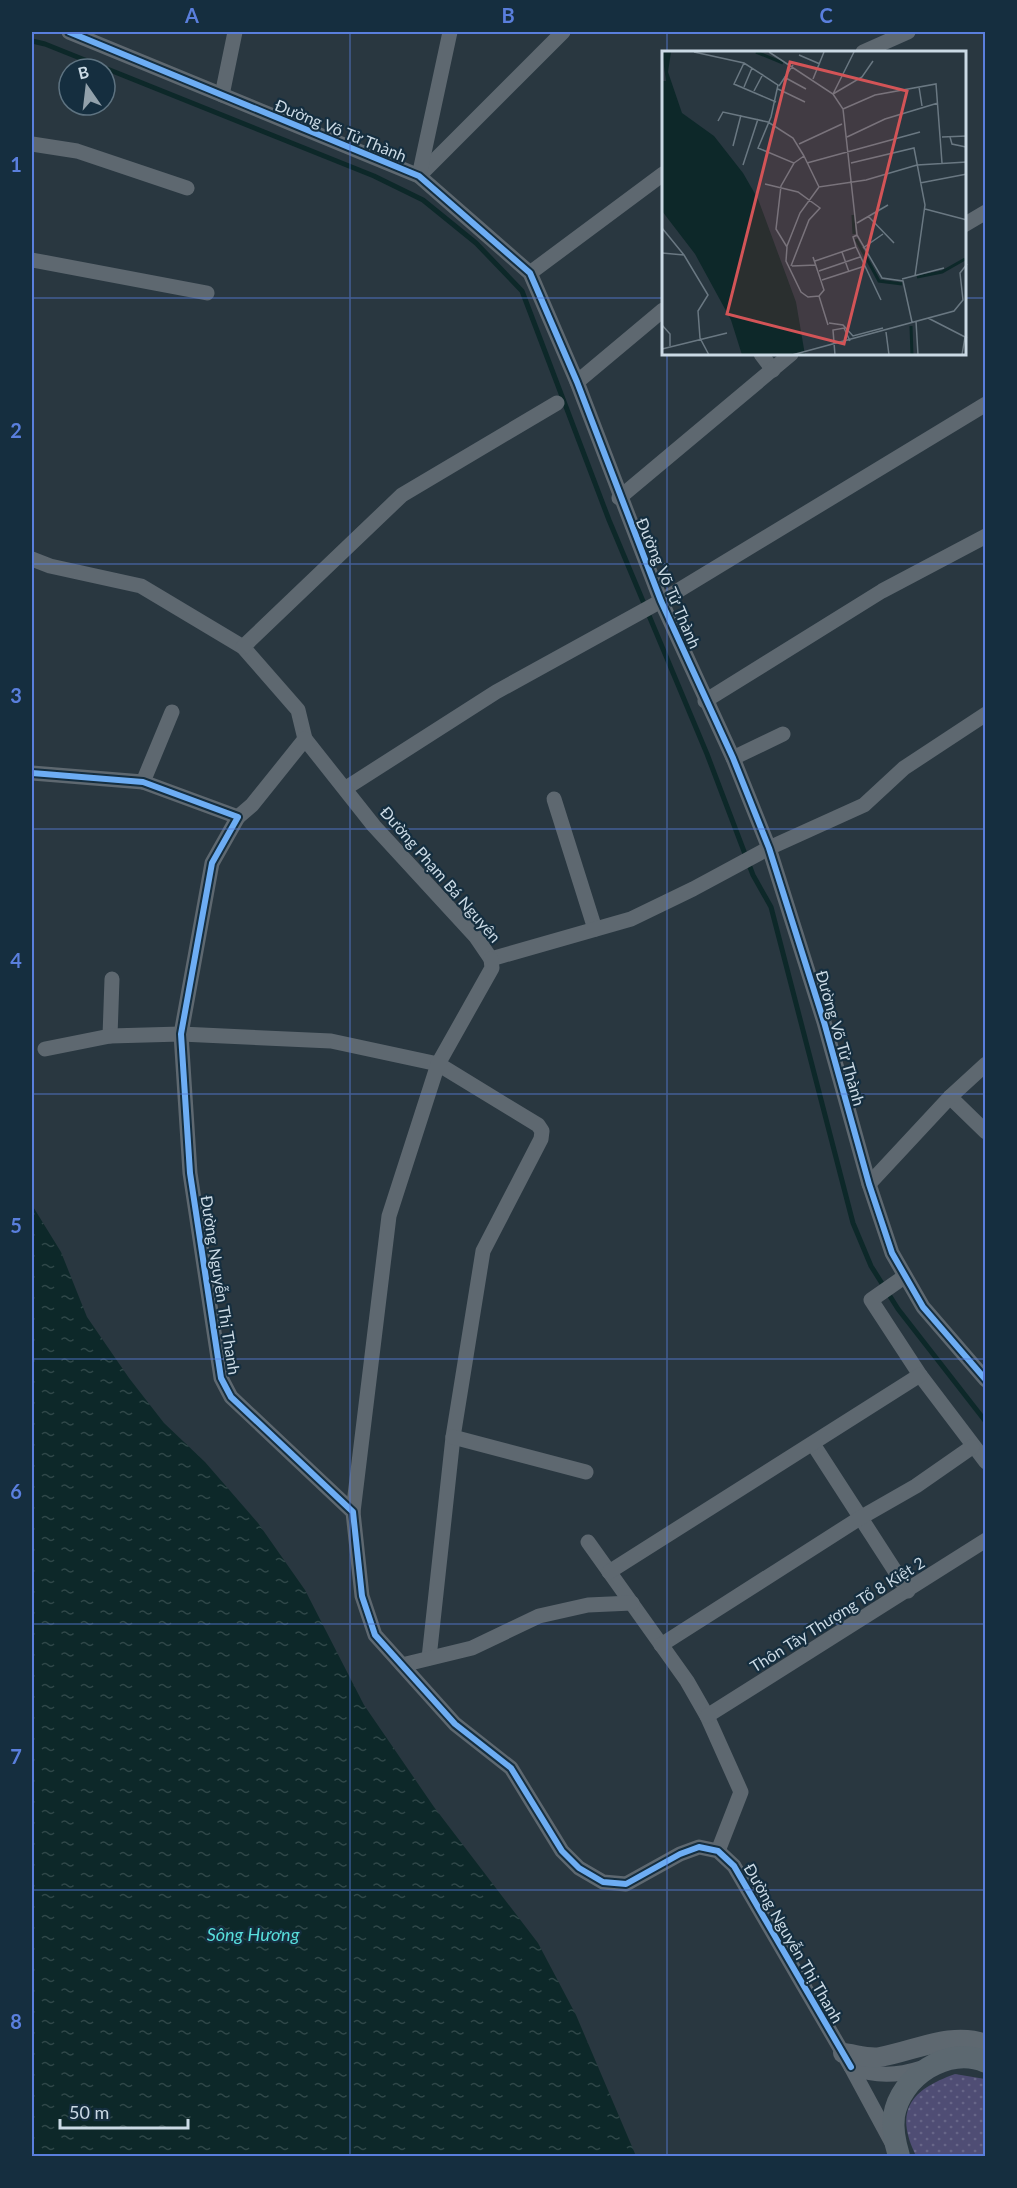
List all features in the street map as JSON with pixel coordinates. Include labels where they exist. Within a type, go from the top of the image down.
[{"type":"main road","points":[[899,2157],[893,2136],[894,2114],[902,2094],[915,2077],[933,2064],[957,2058],[986,2062]]},
{"type":"street","name":"Đường Võ Tử Thành","points":[[69,32],[419,176],[530,273],[577,382],[659,603],[733,758],[763,851],[824,1022],[869,1185],[892,1253],[923,1307],[983,1370]]},
{"type":"street","points":[[222,95],[235,32]]},
{"type":"street","points":[[419,176],[450,32]]},
{"type":"street","points":[[419,176],[563,32]]},
{"type":"street","points":[[865,51],[908,32]]},
{"type":"street","points":[[32,144],[77,151],[188,188]]},
{"type":"street","points":[[530,273],[662,175]]},
{"type":"street","points":[[966,224],[986,212]]},
{"type":"street","points":[[32,260],[207,292]]},
{"type":"street","points":[[577,382],[662,311]]},
{"type":"street","points":[[762,356],[772,370]]},
{"type":"street","points":[[619,498],[789,356]]},
{"type":"street","points":[[243,647],[402,495],[557,403]]},
{"type":"street","points":[[346,788],[495,692],[659,603],[866,474],[986,404]]},
{"type":"street","points":[[705,701],[882,591],[986,536]]},
{"type":"street","points":[[32,559],[50,566],[141,586],[243,647],[298,710],[304,739],[252,805],[238,818],[143,782],[32,772]]},
{"type":"street","points":[[143,782],[172,712]]},
{"type":"street","name":"Đường Phạm Bá Nguyên","points":[[304,739],[346,788],[374,826],[476,937],[491,959],[631,919],[763,851],[864,805],[904,768],[986,714]]},
{"type":"street","points":[[733,758],[783,734]]},
{"type":"street","points":[[554,799],[595,929]]},
{"type":"street","name":"Đường Nguyễn Thị Thanh","points":[[238,818],[212,863],[182,1034],[190,1173],[224,1388],[352,1512]]},
{"type":"street","points":[[491,959],[492,968],[438,1064],[389,1216],[352,1512],[366,1613],[375,1635],[455,1724],[511,1768],[562,1851],[603,1882],[626,1884],[680,1854],[699,1847],[718,1851],[741,1792],[707,1716],[661,1645],[588,1542]]},
{"type":"street","points":[[110,1036],[111,979]]},
{"type":"street","points":[[45,1049],[110,1036],[182,1034],[331,1041],[438,1064],[538,1125],[542,1131],[541,1138],[483,1251],[453,1437],[429,1658]]},
{"type":"street","points":[[869,1185],[950,1097],[986,1064]]},
{"type":"street","points":[[950,1097],[986,1132]]},
{"type":"street","points":[[904,1277],[871,1300],[920,1375],[972,1447],[986,1462]]},
{"type":"street","points":[[609,1572],[920,1375]]},
{"type":"street","points":[[453,1437],[585,1472]]},
{"type":"street","points":[[813,1444],[908,1592]]},
{"type":"street","points":[[661,1645],[860,1518],[916,1486],[972,1447]]},
{"type":"street","name":"Thôn Tây Thượng Tổ 8 Kiệt 2","points":[[707,1716],[908,1592],[986,1540]]},
{"type":"street","points":[[402,1665],[472,1648],[539,1616],[588,1605],[632,1604]]},
{"type":"street","name":"Đường Nguyễn Thị Thanh","points":[[718,1851],[734,1866],[847,2060],[899,2157]]},
{"type":"street","points":[[847,2060],[878,2057],[940,2042],[972,2039],[986,2044]]},
{"type":"street","points":[[847,2060],[866,2073],[886,2075],[904,2073],[933,2064]]},
{"type":"shaded area","points":[[955,2074],[985,2079],[985,2156],[916,2156],[906,2126],[910,2104],[927,2087]]},
{"type":"water","name":"Sông Hương","points":[[32,1205],[61,1252],[87,1317],[129,1378],[164,1423],[205,1462],[258,1523],[305,1590],[364,1705],[434,1807],[538,1943],[576,2015],[636,2156],[32,2156]]},
{"type":"waterway","points":[[32,41],[45,44],[374,176],[423,200],[476,243],[522,291],[609,520],[707,754],[753,875],[771,907],[853,1223],[871,1266],[898,1309],[986,1422]]},
{"type":"cycle path","points":[[69,32],[419,176],[530,273],[577,382],[661,601],[733,758],[769,848],[824,1022],[869,1184],[892,1253],[923,1307],[986,1380]]},
{"type":"cycle path","points":[[32,773],[143,782],[238,817],[212,863],[181,1034],[190,1173],[221,1378],[231,1397],[353,1512],[362,1596],[375,1635],[455,1724],[511,1768],[562,1851],[579,1868],[603,1882],[626,1884],[680,1854],[699,1847],[718,1851],[734,1866],[851,2067]]}]
